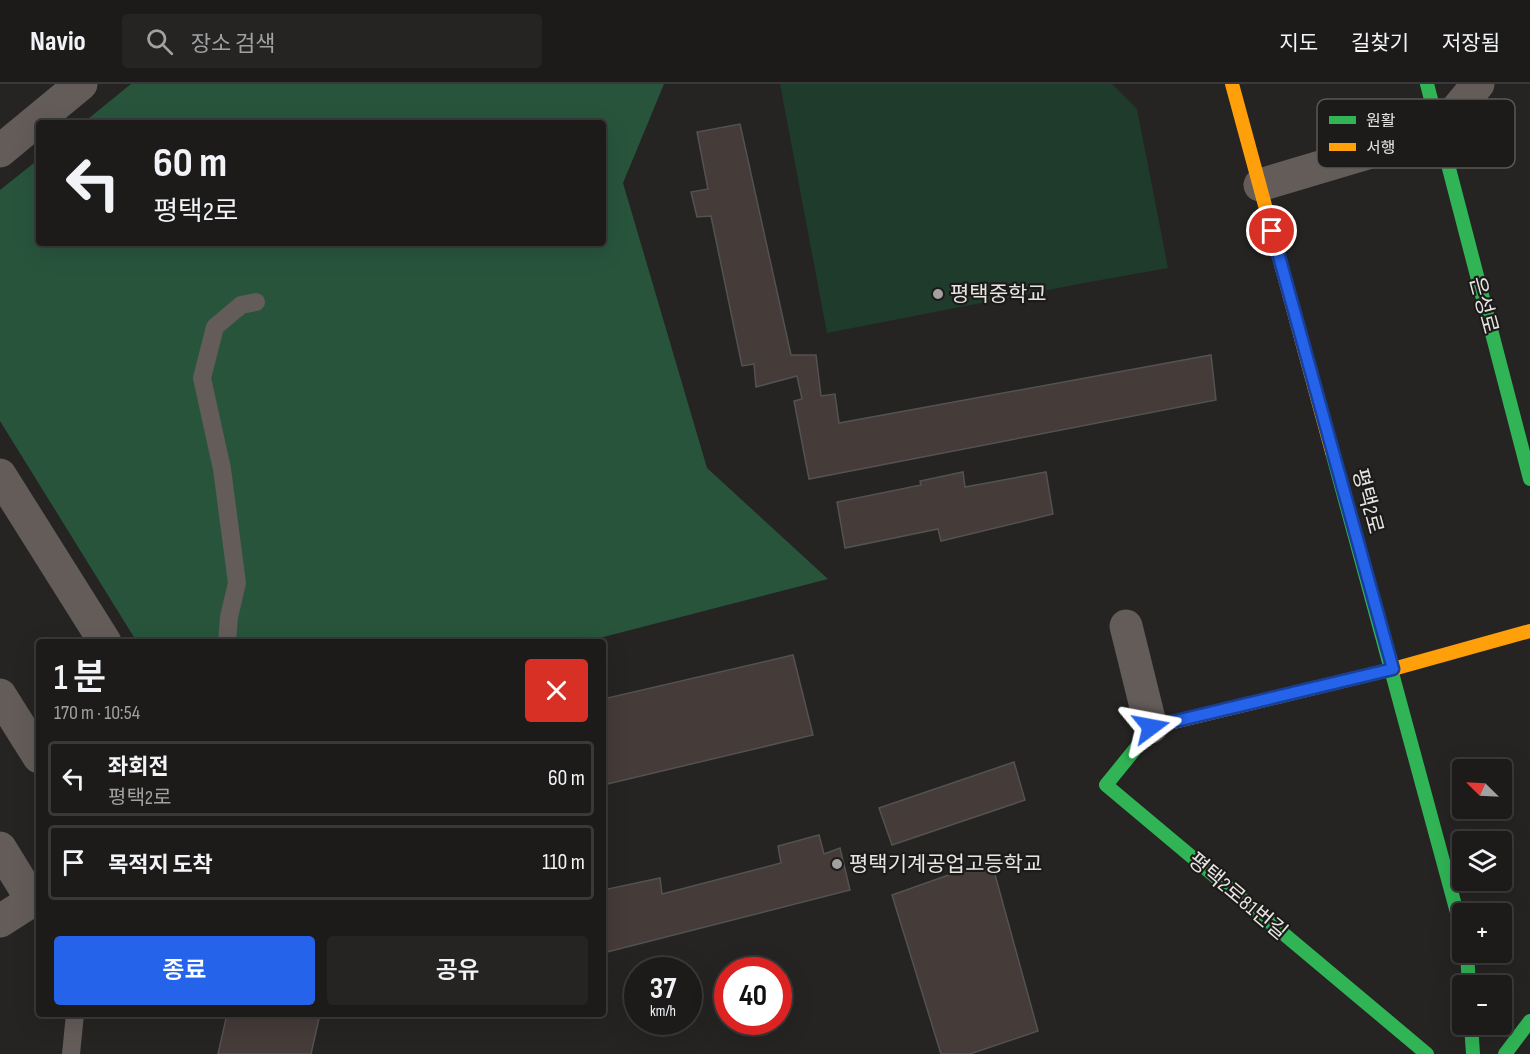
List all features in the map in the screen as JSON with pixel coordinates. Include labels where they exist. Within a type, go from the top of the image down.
[{"type":"street","points":[[37,120],[81,84]]},
{"type":"street","name":"평택2로","points":[[1232,84],[1455,903]]},
{"type":"street","name":"은성로","points":[[1427,84],[1430,99]]},
{"type":"street","points":[[1466,99],[1478,84]]},
{"type":"street","points":[[0,151],[36,121]]},
{"type":"street","points":[[1260,185],[1317,168]]},
{"type":"street","name":"은성로","points":[[1448,168],[1530,479]]},
{"type":"street","points":[[3,488],[103,639]]},
{"type":"street","points":[[1126,626],[1151,727],[1393,669],[1530,631]]},
{"type":"street","points":[[0,694],[36,752]]},
{"type":"street","name":"평택2로81번길","points":[[1151,727],[1106,785],[1427,1054]]},
{"type":"street","points":[[0,848],[35,898],[0,921]]},
{"type":"street","points":[[1505,1054],[1530,1021]]},
{"type":"street","points":[[1472,1035],[1473,1054]]},
{"type":"lane","points":[[227,639],[229,617],[237,583],[222,469],[202,378],[215,327],[241,305],[256,302]]},
{"type":"lane","points":[[71,1054],[75,1017]]},
{"type":"green space","points":[[131,84],[664,84],[623,183],[707,468],[828,579],[596,639],[135,639],[0,421],[0,190],[36,161],[36,246],[606,246],[606,120],[87,120]]},
{"type":"green space","points":[[780,84],[1112,84],[1137,109],[1168,268],[827,333]]},
{"type":"building","points":[[740,124],[791,355],[816,355],[821,396],[835,394],[839,423],[1211,355],[1216,400],[809,479],[794,401],[802,399],[797,376],[756,387],[754,364],[742,366],[711,216],[697,217],[691,192],[708,189],[697,132]]},
{"type":"building","points":[[963,472],[965,487],[1046,472],[1053,514],[941,541],[938,529],[845,548],[837,502],[921,485],[920,481]]},
{"type":"building","points":[[793,655],[813,735],[606,784],[606,698]]},
{"type":"building","points":[[1014,762],[1025,800],[892,845],[879,808]]},
{"type":"building","points":[[819,835],[824,854],[840,848],[850,890],[606,952],[606,889],[660,878],[662,894],[781,863],[778,846]]},
{"type":"building","points":[[991,860],[1038,1031],[970,1054],[941,1054],[892,895]]},
{"type":"building","points":[[226,1017],[319,1017],[311,1054],[218,1054]]},
{"type":"traffic: fast","points":[[1427,84],[1431,99]]},
{"type":"traffic: fast","points":[[1449,168],[1530,479]]},
{"type":"traffic: fast","points":[[1332,452],[1454,903]]},
{"type":"traffic: fast","points":[[1153,727],[1106,785],[1427,1054]]},
{"type":"traffic: fast","points":[[1468,963],[1468,975]]},
{"type":"traffic: fast","points":[[1505,1054],[1530,1021]]},
{"type":"traffic: fast","points":[[1472,1035],[1473,1054]]},
{"type":"traffic: slow","points":[[1232,84],[1332,452]]},
{"type":"traffic: slow","points":[[1153,727],[1393,669],[1530,631]]},
{"type":"place","name":"평택중학교","points":[[938,294]]},
{"type":"place","name":"평택기계공업고등학교","points":[[837,864]]},
{"type":"route","points":[[1151,727],[1393,669],[1272,231]]}]
